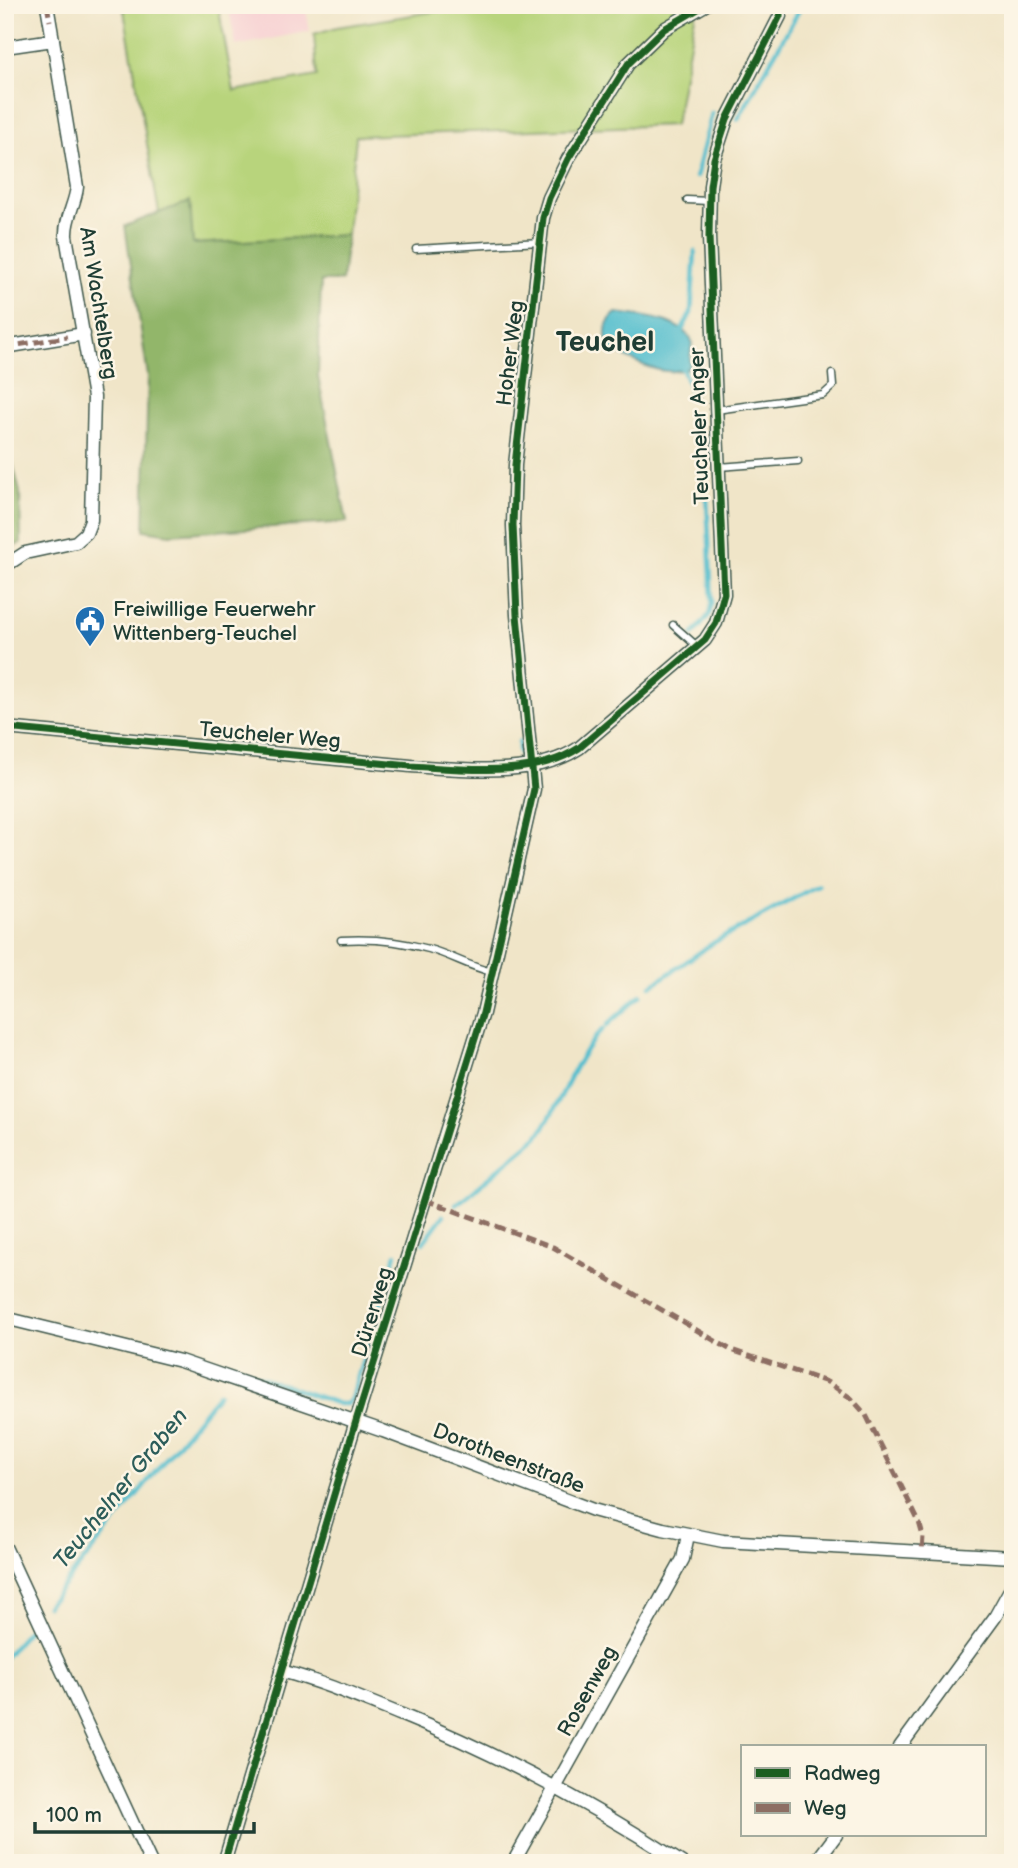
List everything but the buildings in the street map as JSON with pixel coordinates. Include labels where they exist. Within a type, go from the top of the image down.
[{"type":"street","name":"Am Wachtelberg","points":[[5,566],[25,553],[70,545],[82,538],[89,527],[92,513],[94,397],[66,228],[66,219],[76,197],[76,174],[47,5]]},
{"type":"street","name":"Hoher Weg","points":[[532,766],[516,602],[513,525],[515,465],[543,218],[557,180],[628,64],[664,29],[705,5]]},
{"type":"street","name":"Teucheler Anger","points":[[532,766],[561,759],[579,748],[698,647],[716,623],[724,594],[709,201],[714,159],[722,132],[737,97],[776,26],[780,5]]},
{"type":"street","points":[[5,47],[53,40]]},
{"type":"street","points":[[5,347],[84,334]]},
{"type":"street","name":"Teucheler Weg","points":[[5,729],[411,766],[532,766]]},
{"type":"street","name":"Dürerweg","points":[[224,1863],[356,1422],[473,1045],[534,789],[532,766]]},
{"type":"street","name":"Dorotheenstraße","points":[[5,1318],[180,1361],[356,1422],[593,1510],[688,1535],[737,1542],[1013,1558]]},
{"type":"street","name":"Rosenweg","points":[[513,1863],[683,1559],[688,1535]]},
{"type":"street","points":[[5,1547],[151,1863]]},
{"type":"street","points":[[901,1745],[995,1617],[1011,1588],[1013,1573]]},
{"type":"street","points":[[281,1671],[334,1688],[458,1738],[555,1788],[682,1863]]},
{"type":"street","points":[[815,1863],[835,1836]]},
{"type":"lane","points":[[687,200],[709,201]]},
{"type":"lane","points":[[416,249],[541,242]]},
{"type":"lane","points":[[716,410],[823,395],[833,386],[832,374]]},
{"type":"lane","points":[[719,467],[798,461]]},
{"type":"lane","points":[[673,625],[698,647]]},
{"type":"lane","points":[[341,940],[376,939],[419,947],[492,972]]},
{"type":"shaded area","points":[[228,5],[305,5],[310,31],[236,46]]},
{"type":"green space","points":[[123,5],[218,5],[234,91],[317,76],[314,34],[337,27],[476,5],[697,5],[675,125],[356,136],[347,235],[192,244],[190,202],[159,213]]},
{"type":"green space","points":[[190,201],[193,244],[347,235],[342,281],[321,281],[318,376],[347,522],[170,534],[144,530],[148,376],[125,226]]},
{"type":"green space","points":[[5,433],[20,492],[21,543],[5,551]]},
{"type":"water","points":[[616,313],[637,315],[678,327],[692,341],[689,367],[659,370],[608,347],[606,328]]},
{"type":"waterway","points":[[738,119],[802,5]]},
{"type":"waterway","points":[[696,177],[712,113]]},
{"type":"waterway","points":[[681,332],[691,313],[695,251]]},
{"type":"waterway","points":[[681,365],[693,397]]},
{"type":"waterway","points":[[693,635],[709,615],[712,602],[707,499]]},
{"type":"waterway","points":[[519,742],[519,753]]},
{"type":"waterway","name":"Teuchelner Graben","points":[[651,986],[713,943],[818,885]]},
{"type":"waterway","name":"Teuchelner Graben","points":[[607,1025],[641,995]]},
{"type":"waterway","name":"Teuchelner Graben","points":[[456,1205],[537,1137],[583,1054],[603,1029]]},
{"type":"waterway","name":"Teuchelner Graben","points":[[423,1243],[443,1216]]},
{"type":"waterway","name":"Teuchelner Graben","points":[[252,1374],[339,1404],[347,1404],[351,1399],[396,1254]]},
{"type":"waterway","name":"Teuchelner Graben","points":[[47,1606],[219,1393]]},
{"type":"waterway","name":"Teuchelner Graben","points":[[5,1657],[30,1628]]},
{"type":"marked path","points":[[47,5],[50,21]]},
{"type":"marked path","points":[[5,347],[67,337]]},
{"type":"marked path","points":[[425,1200],[553,1247],[731,1350],[827,1382],[851,1398],[866,1415],[919,1522],[923,1536],[922,1552]]},
{"type":"cycle path","points":[[224,1863],[356,1421],[483,1013],[534,789],[517,615],[513,525],[515,465],[543,218],[549,198],[568,159],[628,64],[664,29],[705,5]]},
{"type":"cycle path","points":[[5,728],[411,766],[475,770],[520,768],[561,758],[579,748],[705,640],[716,623],[724,594],[709,237],[710,186],[714,159],[727,119],[780,16],[780,5]]},
{"type":"place","name":"Freiwillige Feuerwehr Wittenberg-Teuchel","points":[[90,648]]},
{"type":"district","name":"Teuchel","points":[[605,341]]}]
